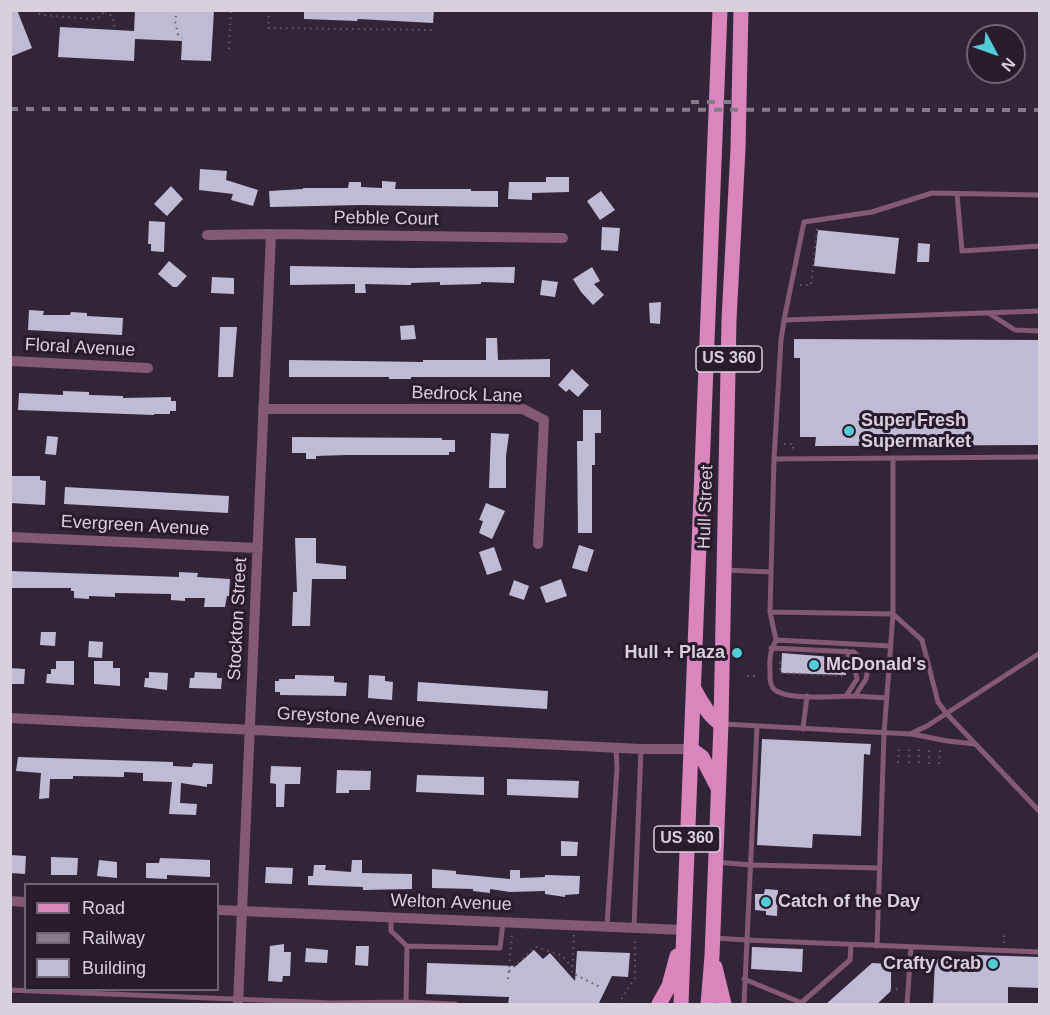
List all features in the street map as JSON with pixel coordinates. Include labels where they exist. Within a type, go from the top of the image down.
[{"type":"main road","name":"Hull Street","points":[[681,1005],[720,10]]},
{"type":"main road","name":"Hull Street","points":[[708,1005],[713,937],[721,724],[729,320],[738,149],[741,10]]},
{"type":"main road","points":[[693,687],[704,708],[713,719],[721,724]]},
{"type":"main road","points":[[691,749],[702,757],[718,788]]},
{"type":"main road","points":[[660,1005],[669,986],[684,930]]},
{"type":"main road","points":[[712,956],[724,1005]]},
{"type":"street","name":"Stockton Street","points":[[238,1002],[270,234]]},
{"type":"street","name":"Pebble Court","points":[[207,235],[563,238]]},
{"type":"street","name":"Floral Avenue","points":[[10,361],[148,368]]},
{"type":"street","name":"Bedrock Lane","points":[[263,409],[523,409],[544,420],[538,544]]},
{"type":"street","name":"Evergreen Avenue","points":[[10,537],[258,548]]},
{"type":"street","name":"Greystone Avenue","points":[[10,718],[691,749]]},
{"type":"street","name":"Welton Avenue","points":[[219,910],[607,926],[635,932],[684,930]]},
{"type":"lane","points":[[886,698],[786,694],[776,691],[771,685],[769,669],[771,648],[776,640],[770,612],[774,459],[781,340],[804,222],[872,212],[932,193],[1040,195]]},
{"type":"lane","points":[[957,194],[962,251],[1040,246]]},
{"type":"lane","points":[[784,320],[1040,311]]},
{"type":"lane","points":[[988,314],[1015,330],[1040,331]]},
{"type":"lane","points":[[774,459],[1040,457]]},
{"type":"lane","points":[[877,946],[884,734],[893,614],[893,458]]},
{"type":"lane","points":[[723,570],[771,572]]},
{"type":"lane","points":[[770,612],[893,614],[922,640],[938,702],[946,713],[1040,812]]},
{"type":"lane","points":[[776,640],[891,646]]},
{"type":"lane","points":[[771,648],[854,652],[868,668],[866,678],[855,696]]},
{"type":"lane","points":[[846,651],[854,665],[857,679],[846,696]]},
{"type":"lane","points":[[910,734],[927,726],[1040,652]]},
{"type":"lane","points":[[804,729],[807,696]]},
{"type":"lane","points":[[721,724],[910,734],[975,744]]},
{"type":"lane","points":[[744,1005],[758,727]]},
{"type":"lane","points":[[607,926],[616,747]]},
{"type":"lane","points":[[635,932],[641,748]]},
{"type":"lane","points":[[716,862],[879,868]]},
{"type":"lane","points":[[391,917],[391,931],[407,946],[500,948],[503,922]]},
{"type":"lane","points":[[713,937],[911,948],[1040,952]]},
{"type":"lane","points":[[744,979],[801,1004],[850,960],[851,945]]},
{"type":"lane","points":[[406,1002],[407,946]]},
{"type":"lane","points":[[907,1005],[911,948]]},
{"type":"lane","points":[[29,991],[238,1002],[406,1002],[455,1005]]},
{"type":"path","points":[[34,10],[41,15],[92,19],[100,17],[105,11],[113,17],[115,30]]},
{"type":"path","points":[[177,10],[176,33],[182,38]]},
{"type":"path","points":[[229,49],[231,10]]},
{"type":"path","points":[[269,10],[268,27],[433,30]]},
{"type":"path","points":[[801,285],[811,285],[816,230]]},
{"type":"path","points":[[780,653],[780,673],[847,676]]},
{"type":"path","points":[[747,676],[755,676]]},
{"type":"path","points":[[898,763],[899,746]]},
{"type":"path","points":[[909,746],[909,763]]},
{"type":"path","points":[[919,747],[919,764]]},
{"type":"path","points":[[929,747],[929,764]]},
{"type":"path","points":[[939,764],[940,747]]},
{"type":"path","points":[[508,979],[513,932]]},
{"type":"path","points":[[618,1005],[635,978],[635,932]]},
{"type":"path","points":[[574,935],[572,973],[602,988]]},
{"type":"path","points":[[509,971],[536,947],[561,955],[572,967]]},
{"type":"building","points":[[10,10],[17,10],[32,48],[10,57]]},
{"type":"building","points":[[135,10],[214,10],[211,61],[181,60],[182,41],[135,39],[134,61],[58,57],[60,27],[134,31]]},
{"type":"building","points":[[304,10],[434,10],[433,23],[304,19]]},
{"type":"building","points":[[200,169],[227,171],[226,180],[258,190],[253,206],[231,200],[233,194],[199,190]]},
{"type":"building","points":[[546,177],[569,177],[569,192],[532,193],[532,200],[508,199],[509,182],[546,182]]},
{"type":"building","points":[[382,181],[396,182],[395,189],[498,191],[498,207],[361,205],[270,207],[269,191],[348,188],[349,182],[361,182],[361,187],[382,188]]},
{"type":"building","points":[[171,186],[183,199],[167,216],[154,204]]},
{"type":"building","points":[[601,191],[615,210],[600,220],[587,201]]},
{"type":"building","points":[[149,221],[165,222],[164,252],[151,251],[151,244],[148,244]]},
{"type":"building","points":[[602,227],[620,228],[618,251],[601,250]]},
{"type":"building","points":[[818,230],[899,238],[895,274],[814,266]]},
{"type":"building","points":[[918,243],[930,244],[929,262],[917,262]]},
{"type":"building","points":[[169,261],[187,276],[177,287],[173,287],[158,274]]},
{"type":"building","points":[[290,266],[515,267],[514,283],[365,284],[366,293],[355,293],[355,284],[290,285]]},
{"type":"building","points":[[592,267],[600,281],[594,284],[604,295],[593,305],[573,279]]},
{"type":"building","points":[[212,277],[234,278],[234,294],[211,293]]},
{"type":"building","points":[[542,280],[558,282],[555,297],[540,295]]},
{"type":"building","points":[[661,302],[660,324],[650,323],[649,303]]},
{"type":"building","points":[[29,310],[44,311],[43,315],[70,315],[71,312],[87,313],[87,316],[123,318],[122,335],[28,330]]},
{"type":"building","points":[[414,325],[416,339],[401,340],[400,326]]},
{"type":"building","points":[[220,327],[237,327],[233,377],[218,377]]},
{"type":"building","points":[[486,338],[497,338],[498,360],[550,359],[550,377],[389,379],[389,377],[289,377],[289,360],[423,362],[423,360],[486,360]]},
{"type":"building","points":[[794,339],[1040,340],[1040,445],[815,446],[816,437],[800,437],[800,358],[794,358]]},
{"type":"building","points":[[572,369],[589,385],[578,397],[569,389],[566,392],[558,385]]},
{"type":"building","points":[[63,391],[89,392],[89,395],[123,396],[123,398],[171,397],[171,401],[176,401],[176,411],[170,411],[170,414],[154,415],[18,410],[19,393],[63,395]]},
{"type":"building","points":[[583,410],[601,410],[601,433],[595,433],[595,465],[592,465],[592,533],[578,533],[577,441],[583,441]]},
{"type":"building","points":[[491,433],[509,434],[506,488],[489,488]]},
{"type":"building","points":[[47,436],[58,437],[56,455],[45,454]]},
{"type":"building","points":[[292,437],[442,438],[442,440],[455,440],[455,452],[449,452],[449,455],[346,455],[316,456],[316,459],[306,459],[306,453],[292,453]]},
{"type":"building","points":[[10,476],[40,476],[40,480],[46,481],[45,505],[10,503]]},
{"type":"building","points":[[65,487],[229,496],[228,513],[64,504]]},
{"type":"building","points":[[486,503],[505,511],[492,539],[479,533],[483,521],[479,520]]},
{"type":"building","points":[[295,538],[316,538],[316,563],[346,566],[346,579],[312,579],[310,626],[292,626],[293,592],[297,592]]},
{"type":"building","points":[[579,545],[594,550],[587,572],[572,568]]},
{"type":"building","points":[[494,547],[502,570],[487,575],[479,552]]},
{"type":"building","points":[[10,571],[179,577],[179,572],[198,573],[197,577],[230,579],[229,596],[227,596],[225,607],[204,607],[205,598],[185,598],[185,601],[171,600],[171,594],[115,593],[115,597],[74,598],[74,591],[71,591],[71,588],[10,588]]},
{"type":"building","points":[[561,579],[567,596],[546,603],[540,587]]},
{"type":"building","points":[[514,580],[529,586],[524,600],[509,595]]},
{"type":"building","points":[[41,632],[56,632],[55,646],[40,645]]},
{"type":"building","points":[[89,641],[103,642],[102,658],[88,657]]},
{"type":"building","name":"McDonald's","points":[[782,653],[844,658],[846,675],[781,673]]},
{"type":"building","points":[[56,661],[74,661],[74,685],[46,683],[47,674],[51,674],[51,669],[56,669]]},
{"type":"building","points":[[94,661],[113,661],[113,668],[120,668],[120,686],[94,684]]},
{"type":"building","points":[[10,668],[25,669],[24,684],[10,684]]},
{"type":"building","points":[[149,672],[168,673],[167,690],[144,687],[145,678],[149,678]]},
{"type":"building","points":[[195,672],[217,673],[217,678],[222,678],[221,689],[189,688],[190,678],[194,678]]},
{"type":"building","points":[[295,675],[334,676],[334,682],[347,683],[346,696],[280,695],[280,692],[275,692],[275,681],[295,679]]},
{"type":"building","points":[[369,675],[385,676],[385,681],[393,682],[392,700],[368,698]]},
{"type":"building","points":[[418,682],[548,691],[547,709],[417,701]]},
{"type":"building","points":[[762,739],[871,744],[870,755],[864,754],[861,836],[813,834],[812,848],[757,845]]},
{"type":"building","points":[[18,757],[173,762],[173,766],[192,767],[193,763],[213,764],[212,784],[207,784],[207,787],[181,783],[180,803],[197,804],[196,815],[169,814],[172,782],[143,781],[143,773],[124,772],[124,777],[73,776],[73,779],[50,779],[49,798],[39,799],[41,773],[16,771]]},
{"type":"building","points":[[271,766],[301,767],[300,784],[285,784],[284,807],[276,807],[276,784],[270,783]]},
{"type":"building","points":[[337,770],[371,771],[370,790],[349,790],[349,793],[336,793]]},
{"type":"building","points":[[417,775],[484,777],[484,795],[416,792]]},
{"type":"building","points":[[507,779],[579,781],[578,798],[507,795]]},
{"type":"building","points":[[561,841],[578,842],[577,856],[561,856]]},
{"type":"building","points":[[10,855],[26,856],[25,874],[10,873]]},
{"type":"building","points":[[51,857],[78,858],[77,875],[51,875]]},
{"type":"building","points":[[160,858],[210,860],[210,877],[167,875],[167,879],[146,878],[146,863],[159,863]]},
{"type":"building","points":[[99,860],[117,862],[117,878],[97,876]]},
{"type":"building","points":[[352,860],[362,860],[362,873],[412,874],[412,889],[363,890],[363,887],[308,885],[308,876],[313,876],[314,865],[326,865],[325,870],[351,872]]},
{"type":"building","points":[[266,867],[293,868],[292,884],[265,883]]},
{"type":"building","points":[[432,869],[456,871],[456,874],[510,879],[510,870],[520,870],[520,878],[545,877],[545,875],[580,876],[579,894],[565,895],[565,897],[545,894],[545,891],[510,892],[490,889],[490,893],[473,891],[473,889],[432,888]]},
{"type":"building","name":"Catch of the Day","points":[[765,889],[778,890],[777,916],[766,915],[766,911],[755,910],[755,894],[764,894]]},
{"type":"building","points":[[284,944],[284,952],[291,952],[290,976],[283,976],[282,982],[268,981],[270,946]]},
{"type":"building","points":[[356,946],[369,946],[368,966],[355,965]]},
{"type":"building","points":[[752,947],[803,949],[802,972],[751,969]]},
{"type":"building","points":[[306,948],[328,950],[327,963],[305,962]]},
{"type":"building","points":[[534,950],[543,959],[550,953],[575,981],[577,951],[630,953],[628,977],[612,976],[598,1005],[508,1005],[509,997],[426,994],[427,963],[516,966]]},
{"type":"building","points":[[977,955],[1040,957],[1040,988],[1008,987],[1008,1005],[933,1005],[935,959],[977,961]]},
{"type":"building","points":[[872,963],[891,964],[891,991],[876,1005],[825,1005]]},
{"type":"railway","points":[[691,102],[739,102]]},
{"type":"railway","points":[[10,109],[1040,110]]},
{"type":"place","name":"Super Fresh Supermarket","points":[[849,431]]},
{"type":"place","name":"Hull + Plaza","points":[[737,653]]},
{"type":"place","name":"McDonald's","points":[[814,665]]},
{"type":"place","name":"Catch of the Day","points":[[766,902]]},
{"type":"place","name":"Crafty Crab","points":[[993,964]]}]
